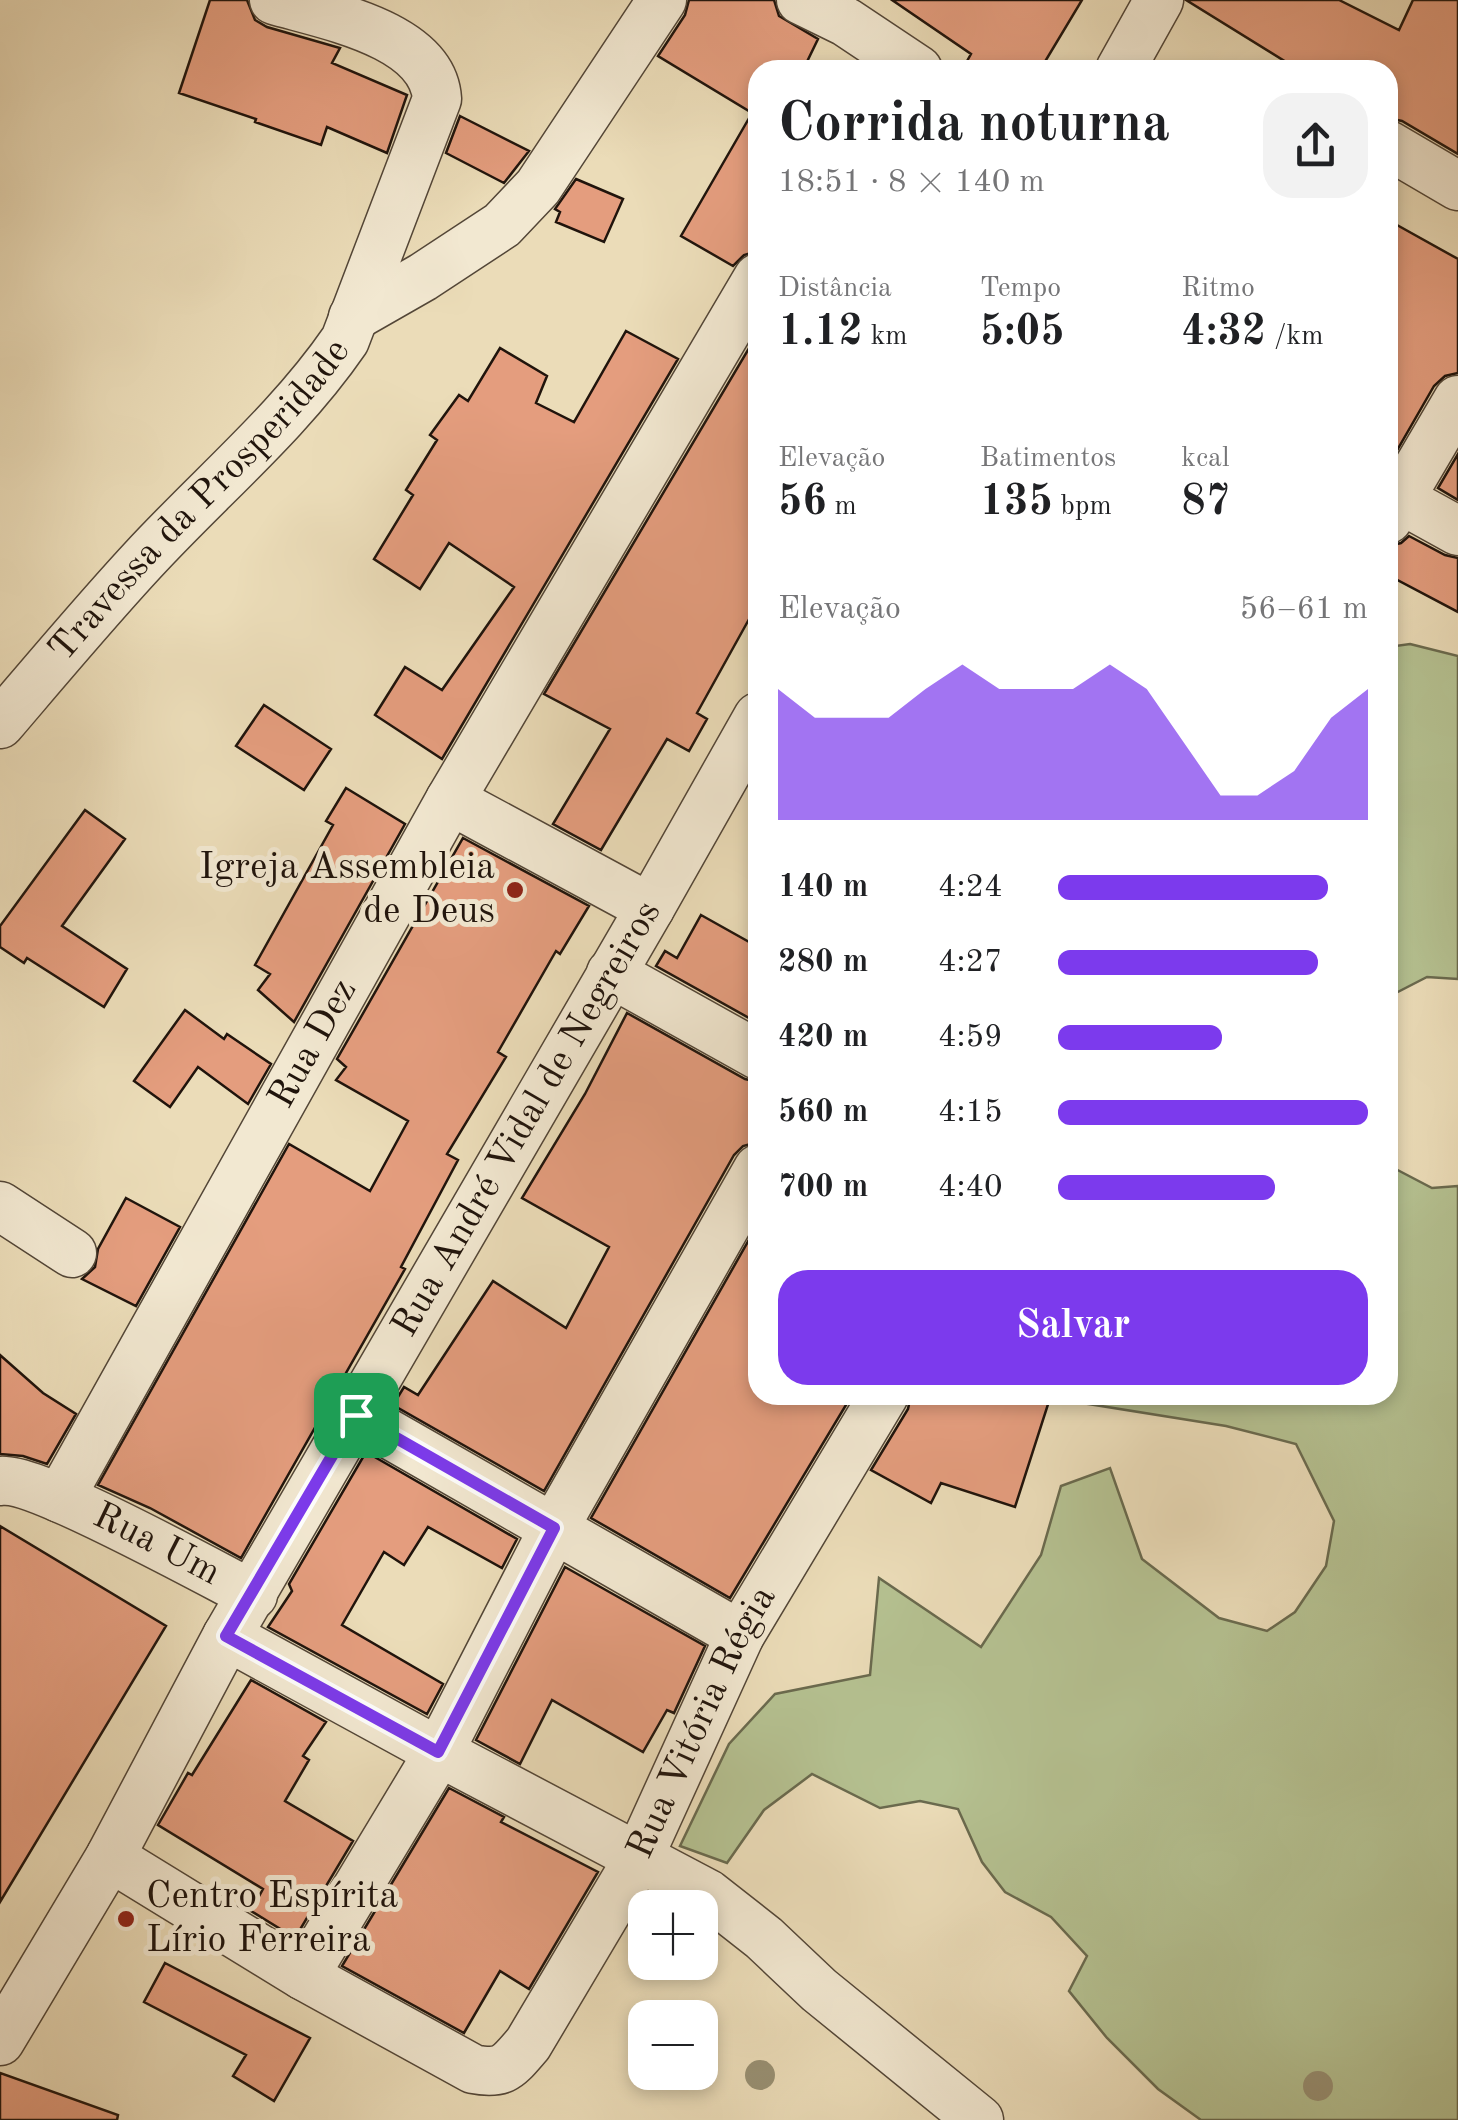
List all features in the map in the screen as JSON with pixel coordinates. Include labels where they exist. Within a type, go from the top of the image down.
[{"type":"street","name":"Travessa da Prosperidade","points":[[0,724],[142,560],[288,411],[345,340],[437,99],[436,82],[408,50],[368,29],[274,0]]},
{"type":"street","name":"Travessa da Prosperidade","points":[[353,317],[502,226],[538,187],[662,0]]},
{"type":"street","points":[[801,0],[851,11],[892,60]]},
{"type":"street","points":[[1126,60],[1159,0]]},
{"type":"street","points":[[1398,151],[1458,186]]},
{"type":"street","name":"Rua Dez","points":[[60,1498],[450,800],[748,295]]},
{"type":"street","points":[[1398,502],[1458,400]]},
{"type":"street","points":[[1398,510],[1458,531]]},
{"type":"street","name":"Rua André Vidal de Negreiros","points":[[0,2041],[110,1857],[226,1636],[748,735]]},
{"type":"street","points":[[450,800],[650,908]]},
{"type":"street","points":[[610,973],[748,1049]]},
{"type":"street","points":[[304,1976],[438,1752],[554,1528],[748,1187]]},
{"type":"street","points":[[0,1206],[72,1253]]},
{"type":"street","name":"Rua Vitória Régia","points":[[110,1857],[304,1976],[473,2069],[494,2073],[509,2066],[528,2044],[638,1859],[740,1635],[878,1405]]},
{"type":"street","points":[[356,1415],[740,1635]]},
{"type":"street","points":[[0,1481],[18,1482],[60,1498]]},
{"type":"street","name":"Rua Um","points":[[60,1498],[253,1595]]},
{"type":"street","points":[[226,1636],[708,1894],[968,2117]]},
{"type":"green space","points":[[1410,644],[1458,656],[1458,979],[1427,977],[1398,992],[1398,646]]},
{"type":"green space","points":[[1398,1170],[1432,1188],[1458,1186],[1458,2120],[1201,2120],[1158,2089],[1107,2038],[1069,1991],[1087,1956],[1051,1917],[1005,1892],[982,1862],[958,1809],[920,1801],[880,1808],[812,1774],[764,1810],[727,1863],[680,1846],[729,1744],[775,1694],[870,1675],[879,1578],[981,1647],[1041,1555],[1061,1486],[1110,1468],[1142,1559],[1219,1618],[1267,1631],[1295,1612],[1326,1566],[1334,1521],[1296,1444],[1226,1426],[1095,1405],[1398,1405]]},
{"type":"building","points":[[210,0],[247,0],[255,20],[340,48],[332,63],[407,95],[387,153],[327,127],[321,145],[179,93]]},
{"type":"building","points":[[689,0],[774,0],[779,16],[818,39],[808,60],[748,60],[748,111],[658,56],[685,15]]},
{"type":"building","points":[[892,0],[1082,0],[1046,60],[968,60],[971,54]]},
{"type":"building","points":[[1186,0],[1339,0],[1399,30],[1413,0],[1458,0],[1458,154],[1398,120],[1398,60],[1283,60]]},
{"type":"building","points":[[460,116],[529,151],[504,183],[446,153]]},
{"type":"building","points":[[748,120],[748,254],[733,266],[681,236]]},
{"type":"building","points":[[576,179],[623,199],[604,242],[556,222],[560,212],[555,209]]},
{"type":"building","points":[[1398,226],[1458,259],[1458,373],[1445,376],[1434,386],[1398,449]]},
{"type":"building","points":[[626,331],[678,359],[442,759],[375,715],[405,667],[442,690],[514,587],[449,543],[420,589],[374,559],[413,495],[406,490],[437,440],[430,435],[459,395],[468,401],[500,348],[547,376],[536,403],[574,422]]},
{"type":"building","points":[[748,350],[748,621],[697,713],[707,719],[689,751],[667,739],[601,850],[553,824],[610,729],[544,694]]},
{"type":"building","points":[[1458,454],[1458,500],[1438,488]]},
{"type":"building","points":[[1409,536],[1458,558],[1458,612],[1398,580],[1401,543]]},
{"type":"building","points":[[264,705],[331,749],[304,790],[236,746]]},
{"type":"building","points":[[346,788],[405,824],[294,1022],[258,990],[270,974],[255,965],[333,825],[326,821]]},
{"type":"building","points":[[85,810],[125,839],[62,926],[127,969],[104,1007],[27,958],[24,963],[0,947],[0,926]]},
{"type":"building","points":[[463,838],[589,906],[560,954],[556,951],[498,1052],[506,1057],[447,1154],[458,1160],[401,1267],[405,1269],[241,1558],[150,1508],[98,1485],[289,1144],[370,1191],[408,1121],[336,1080],[346,1067],[337,1059]]},
{"type":"building","points":[[701,915],[748,941],[748,1017],[656,966],[665,951],[677,958]]},
{"type":"building","points":[[185,1010],[224,1039],[227,1034],[271,1064],[248,1104],[198,1067],[170,1107],[134,1081]]},
{"type":"building","points":[[627,1013],[748,1080],[748,1145],[734,1155],[544,1491],[393,1405],[404,1387],[418,1395],[493,1281],[566,1328],[609,1247],[522,1198],[585,1094]]},
{"type":"building","points":[[126,1198],[180,1227],[136,1306],[82,1279],[95,1267],[98,1249]]},
{"type":"building","points":[[748,1242],[748,1405],[846,1405],[730,1598],[591,1518]]},
{"type":"building","points":[[0,1355],[43,1393],[76,1414],[47,1464],[0,1454]]},
{"type":"building","points":[[909,1405],[1048,1405],[1015,1507],[941,1483],[931,1503],[871,1470]]},
{"type":"building","points":[[366,1452],[517,1539],[502,1568],[428,1527],[404,1565],[384,1552],[342,1625],[443,1684],[427,1714],[268,1627],[292,1591],[289,1584]]},
{"type":"building","points":[[0,1526],[166,1626],[0,1902]]},
{"type":"building","points":[[565,1567],[705,1646],[674,1713],[667,1710],[643,1752],[552,1700],[520,1764],[476,1740]]},
{"type":"building","points":[[251,1680],[326,1722],[303,1756],[309,1760],[285,1801],[353,1841],[295,1938],[251,1911],[263,1889],[158,1825]]},
{"type":"building","points":[[449,1788],[504,1817],[501,1822],[598,1872],[529,1989],[500,1971],[464,2033],[342,1966]]},
{"type":"building","points":[[165,1963],[310,2038],[274,2101],[233,2076],[246,2055],[144,2002]]},
{"type":"building","points":[[0,2073],[118,2115],[117,2120],[0,2120]]},
{"type":"place","name":"Igreja Assembleia de Deus","points":[[515,890]]},
{"type":"place","name":"Centro Espírita Lírio Ferreira","points":[[126,1919]]},
{"type":"route","points":[[356,1415],[554,1528],[438,1752],[226,1636],[356,1415]]}]
